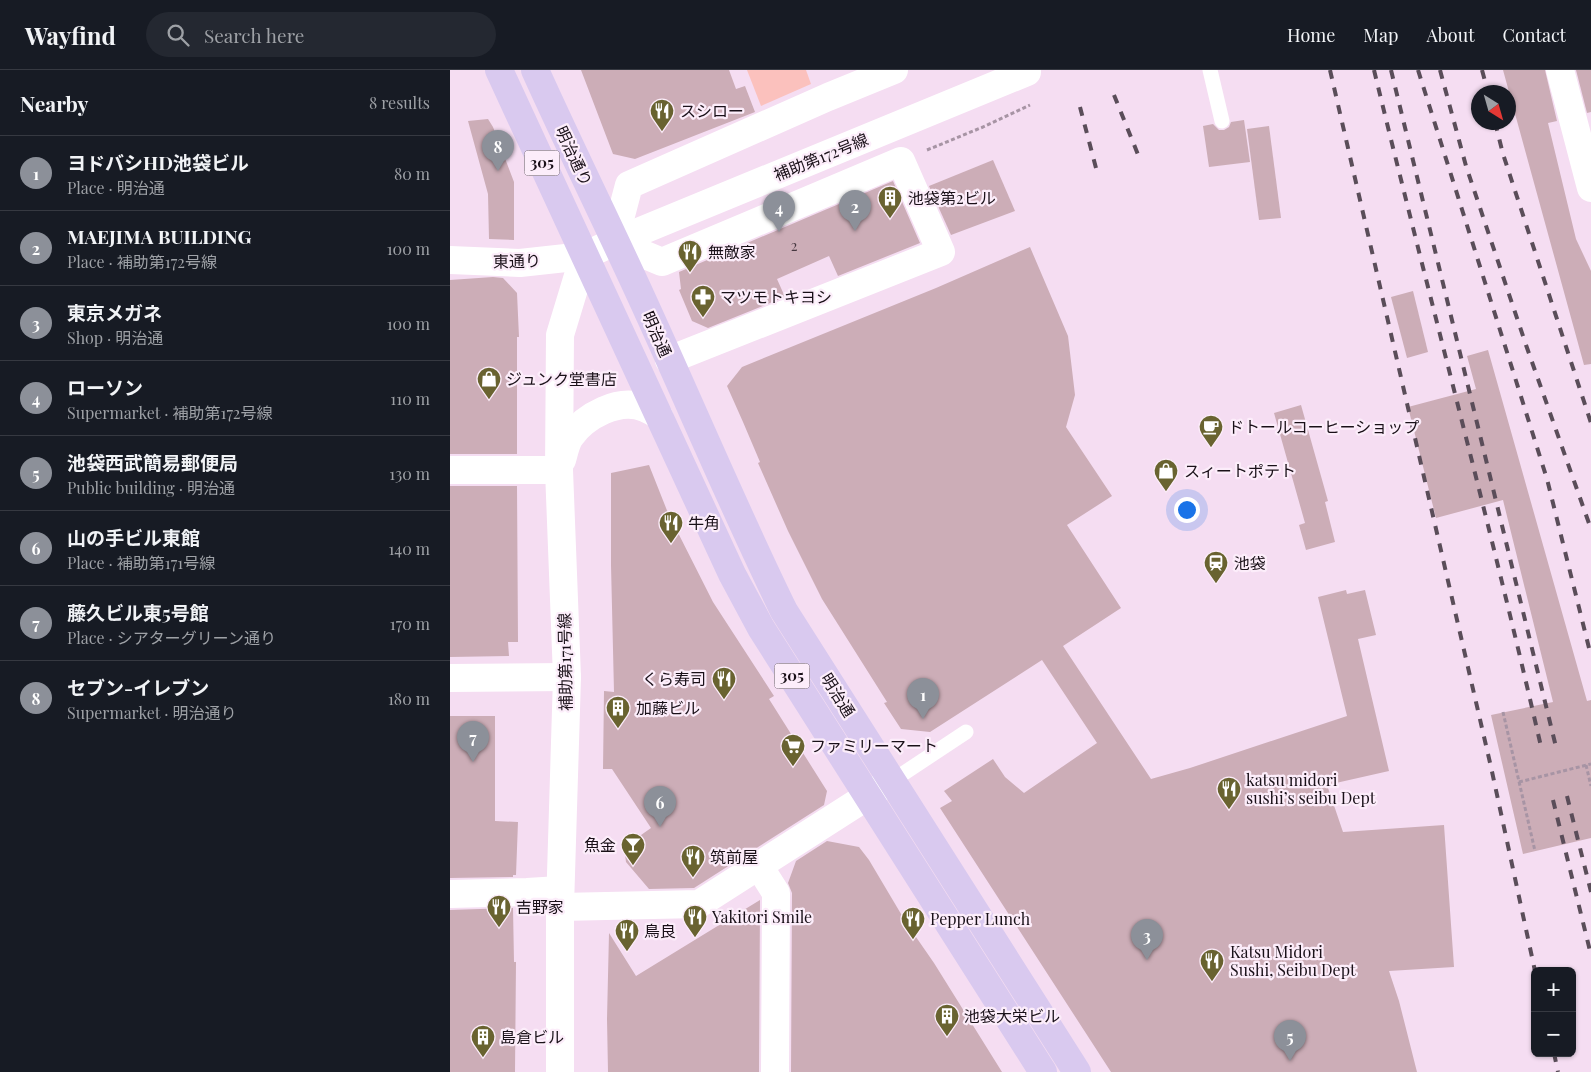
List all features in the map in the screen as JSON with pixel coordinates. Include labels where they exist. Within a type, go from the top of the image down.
[{"type":"main road","name":"明治通り","points":[[499,70],[584,256]]},
{"type":"main road","name":"明治通り","points":[[535,70],[614,242]]},
{"type":"main road","name":"明治通","points":[[614,242],[649,314],[784,611],[1077,1072]]},
{"type":"main road","name":"明治通","points":[[584,256],[732,574],[761,628],[1043,1072]]},
{"type":"street","points":[[669,360],[941,252],[901,161],[662,262],[614,242],[629,185],[894,70]]},
{"type":"street","points":[[1560,70],[1584,132],[1591,188]]},
{"type":"street","name":"補助第172号線","points":[[584,256],[1027,72]]},
{"type":"street","name":"東通り","points":[[450,260],[520,263],[584,256]]},
{"type":"street","name":"補助第171号線","points":[[560,1072],[560,898],[567,678],[559,470],[560,335],[584,256]]},
{"type":"street","points":[[450,470],[559,470],[569,438],[586,421],[600,411],[626,405],[644,407],[659,416]]},
{"type":"street","points":[[450,678],[567,678]]},
{"type":"street","points":[[450,894],[527,892],[560,898],[699,904],[892,781]]},
{"type":"street","points":[[759,866],[776,893],[775,1072]]},
{"type":"lane","points":[[1210,70],[1222,121]]},
{"type":"lane","points":[[892,781],[966,732]]},
{"type":"path","points":[[901,161],[1030,105]]},
{"type":"path","points":[[1503,712],[1535,851]]},
{"type":"path","points":[[1519,782],[1591,764]]},
{"type":"path","points":[[1586,766],[1591,786]]},
{"type":"shaded area","points":[[747,70],[806,70],[811,84],[761,106]]},
{"type":"building","points":[[581,70],[729,70],[736,89],[745,86],[755,112],[635,159],[613,154]]},
{"type":"building","points":[[1503,70],[1545,70],[1557,121],[1548,123],[1576,239],[1591,271],[1591,364],[1584,365],[1516,117],[1516,85],[1507,85]]},
{"type":"building","points":[[1576,70],[1591,70],[1591,112],[1587,113]]},
{"type":"building","points":[[488,119],[493,127],[514,182],[514,240],[489,239],[488,194],[468,121]]},
{"type":"building","points":[[1244,120],[1250,162],[1209,167],[1203,126],[1213,124],[1219,130],[1224,130],[1229,127],[1231,122]]},
{"type":"building","points":[[1269,126],[1281,218],[1259,220],[1247,129]]},
{"type":"building","points":[[993,160],[1015,211],[951,235],[929,186]]},
{"type":"building","points":[[893,181],[920,243],[838,276],[829,256],[777,279],[785,297],[708,328],[692,321],[679,290],[681,289],[679,272]]},
{"type":"building","points":[[1030,247],[1068,336],[1075,395],[1066,427],[1112,496],[1067,525],[1121,608],[1063,646],[1151,779],[1347,716],[1318,597],[1346,590],[1347,594],[1365,590],[1376,635],[1358,639],[1389,771],[1327,785],[1343,832],[1444,825],[1454,967],[1389,971],[1399,1001],[1417,1072],[1111,1072],[940,808],[952,801],[944,791],[993,759],[1005,777],[1024,793],[1097,743],[1042,660],[930,732],[901,729],[884,703],[887,702],[822,599],[788,531],[727,386],[742,367],[936,288]]},
{"type":"building","points":[[503,278],[517,293],[519,337],[517,337],[517,454],[450,454],[450,280]]},
{"type":"building","points":[[1413,291],[1428,352],[1407,358],[1391,297]]},
{"type":"building","points":[[1488,350],[1587,701],[1591,700],[1591,838],[1523,854],[1491,715],[1553,702],[1503,500],[1436,518],[1408,407],[1476,389],[1467,356]]},
{"type":"building","points":[[1301,405],[1328,501],[1325,502],[1335,542],[1306,550],[1299,525],[1305,523],[1274,413]]},
{"type":"building","points":[[649,465],[668,513],[713,602],[774,696],[769,699],[827,791],[824,805],[694,888],[649,889],[626,862],[624,847],[651,828],[612,769],[603,769],[604,691],[614,692],[611,473]]},
{"type":"building","points":[[450,486],[517,486],[518,642],[508,642],[509,656],[450,657]]},
{"type":"building","points":[[450,716],[495,716],[495,821],[518,822],[516,875],[513,875],[513,877],[450,878]]},
{"type":"building","points":[[827,841],[859,847],[869,860],[907,924],[934,963],[1002,1072],[791,1072],[792,893],[788,883],[796,861]]},
{"type":"building","points":[[760,900],[759,1072],[608,1072],[609,933],[636,976]]},
{"type":"building","points":[[513,908],[514,962],[516,962],[515,1072],[450,1072],[450,910]]},
{"type":"railway","points":[[1330,70],[1491,767],[1534,967]]},
{"type":"railway","points":[[1374,70],[1502,580],[1542,751]]},
{"type":"railway","points":[[1391,70],[1556,747]]},
{"type":"railway","points":[[1418,70],[1547,479],[1591,656]]},
{"type":"railway","points":[[1440,70],[1466,166],[1526,345],[1591,529]]},
{"type":"railway","points":[[1482,70],[1486,85]]},
{"type":"railway","points":[[1114,95],[1139,157]]},
{"type":"railway","points":[[1080,107],[1096,168]]},
{"type":"railway","points":[[1497,130],[1503,154],[1591,423]]},
{"type":"railway","points":[[1567,796],[1591,892]]},
{"type":"railway","points":[[1553,800],[1591,955]]},
{"type":"railway","points":[[1555,1057],[1558,1072]]},
{"type":"place","name":"スシロー","points":[[662,132]]},
{"type":"place","name":"セブン-イレブン","points":[[498,171]]},
{"type":"place","name":"池袋第2ビル","points":[[890,219]]},
{"type":"place","name":"MAEJIMA BUILDING","points":[[855,231]]},
{"type":"place","name":"ローソン","points":[[779,232]]},
{"type":"place","name":"無敵家","points":[[690,273]]},
{"type":"place","name":"マツモトキヨシ","points":[[703,318]]},
{"type":"place","name":"ジュンク堂書店","points":[[489,400]]},
{"type":"place","name":"ドトールコーヒーショップ","points":[[1211,448]]},
{"type":"place","name":"スィートポテト","points":[[1166,492]]},
{"type":"place","name":"牛角","points":[[671,544]]},
{"type":"place","name":"池袋","points":[[1216,584]]},
{"type":"place","name":"くら寿司","points":[[724,700]]},
{"type":"place","name":"ヨドバシHD池袋ビル","points":[[923,719]]},
{"type":"place","name":"加藤ビル","points":[[618,729]]},
{"type":"place","name":"藤久ビル東5号館","points":[[473,762]]},
{"type":"place","name":"ファミリーマート","points":[[793,767]]},
{"type":"place","name":"katsu midori sushi’s seibu Dept","points":[[1229,810]]},
{"type":"place","name":"山の手ビル東館","points":[[660,827]]},
{"type":"place","name":"魚金","points":[[633,866]]},
{"type":"place","name":"筑前屋","points":[[693,878]]},
{"type":"place","name":"吉野家","points":[[499,928]]},
{"type":"place","name":"Yakitori Smile","points":[[695,938]]},
{"type":"place","name":"Pepper Lunch","points":[[913,940]]},
{"type":"place","name":"鳥良","points":[[627,952]]},
{"type":"place","name":"東京メガネ","points":[[1147,960]]},
{"type":"place","name":"Katsu Midori Sushi, Seibu Dept","points":[[1212,982]]},
{"type":"place","name":"池袋大栄ビル","points":[[947,1037]]},
{"type":"place","name":"島倉ビル","points":[[483,1058]]},
{"type":"place","name":"池袋西武簡易郵便局","points":[[1290,1061]]}]
